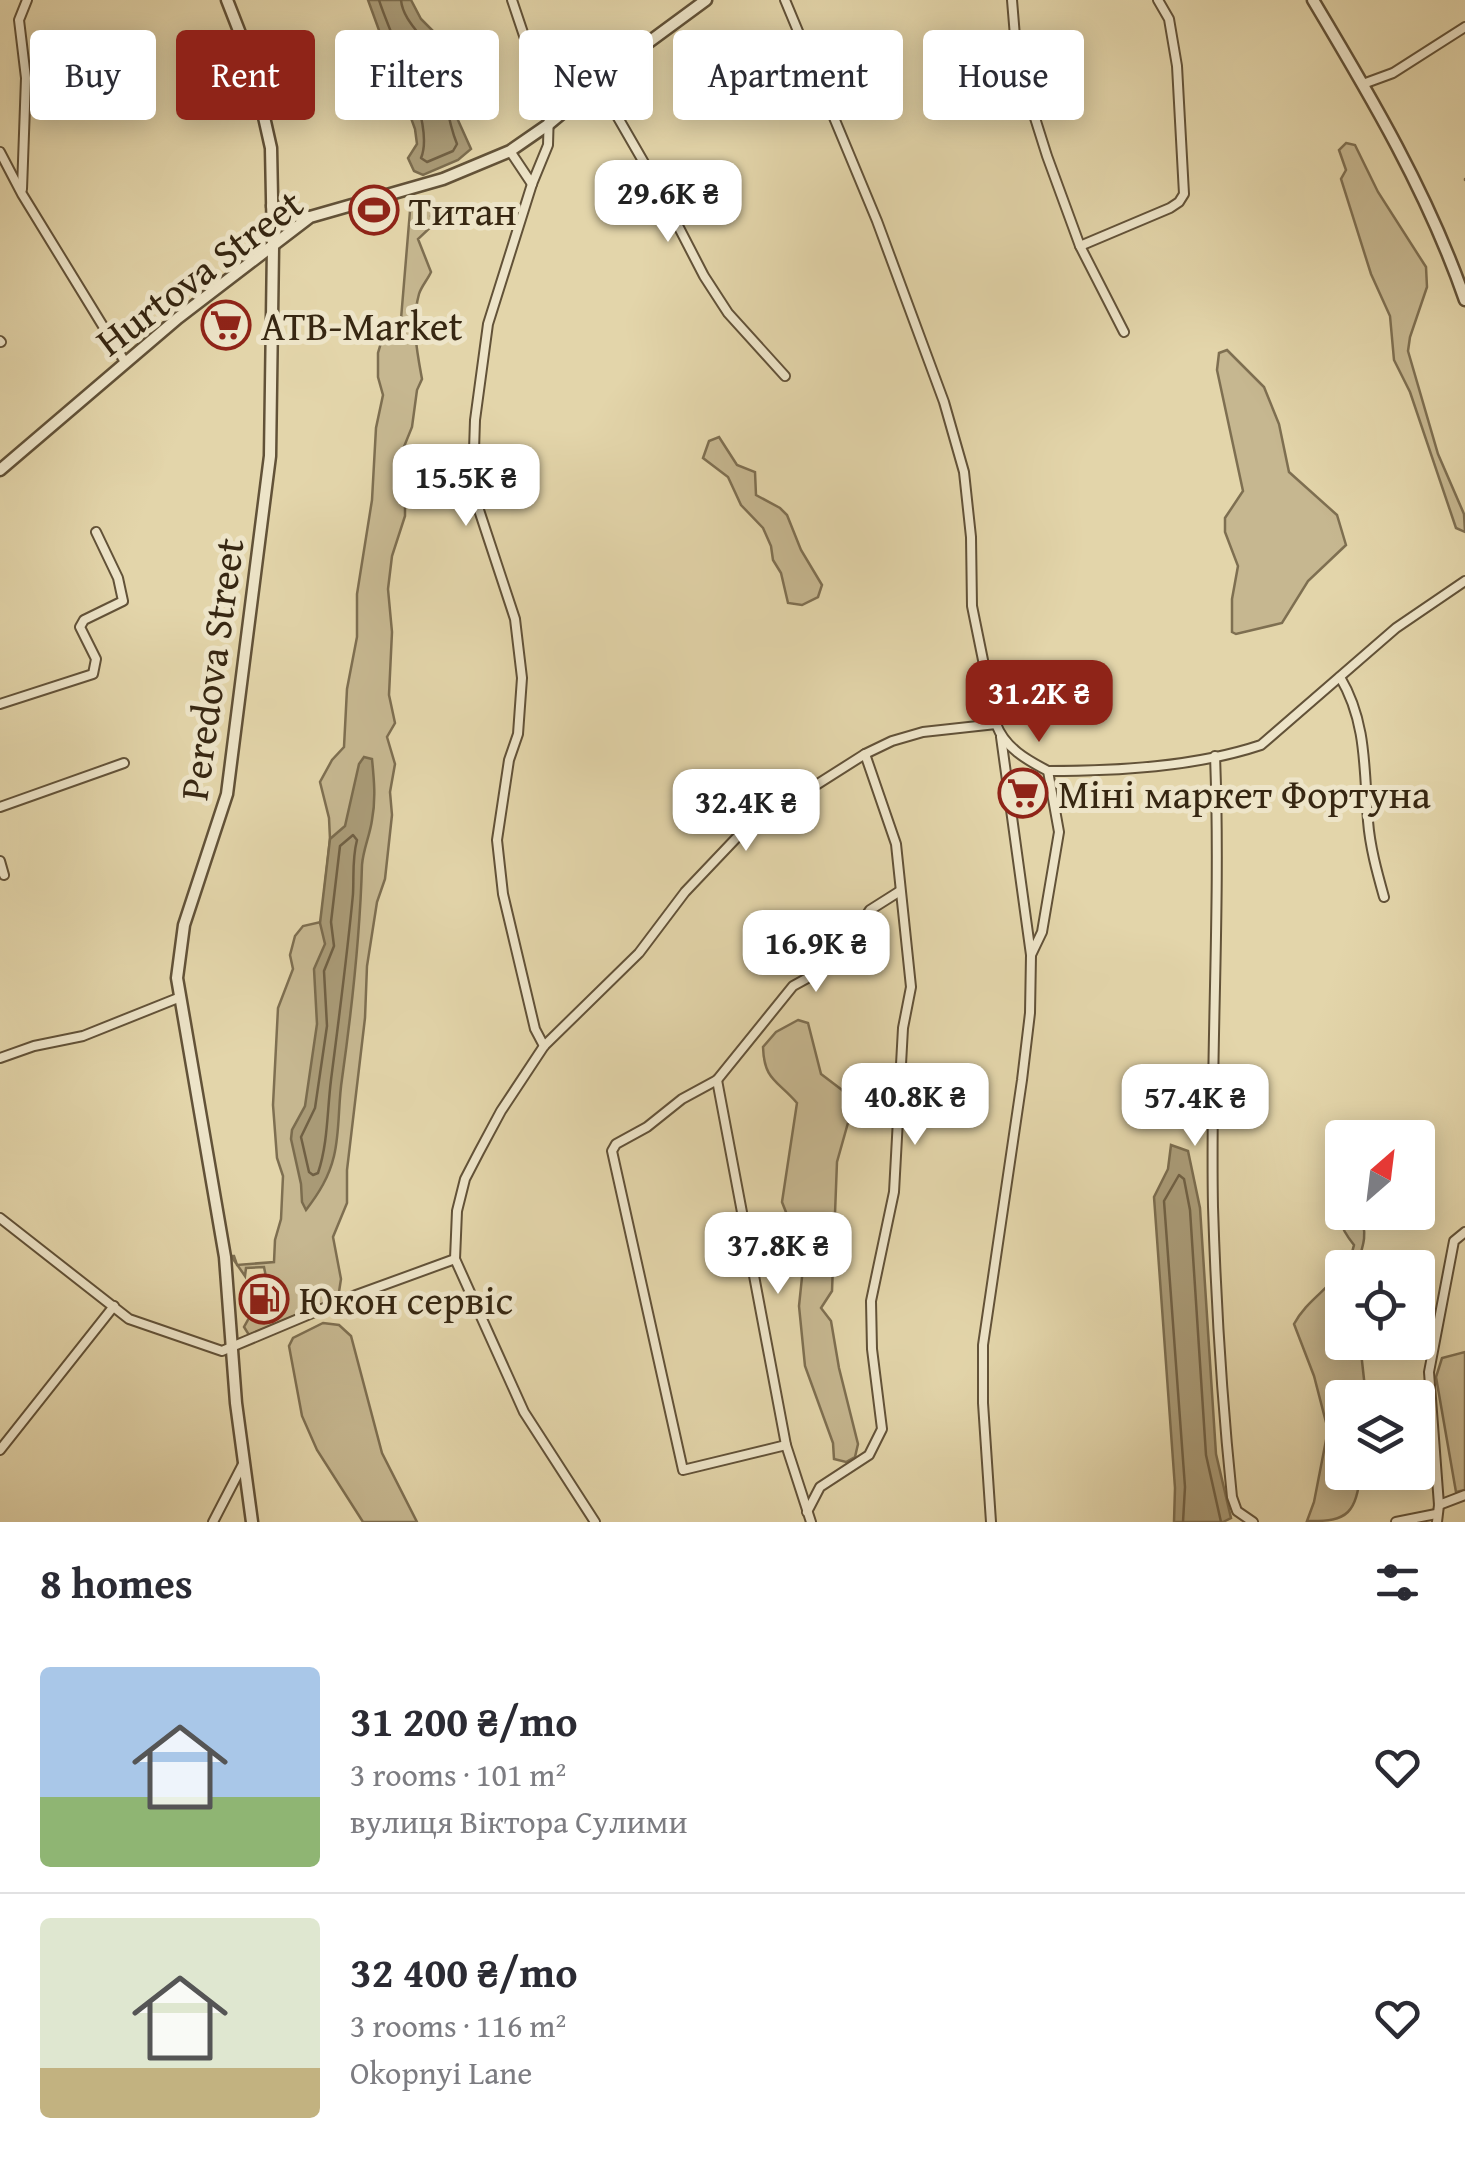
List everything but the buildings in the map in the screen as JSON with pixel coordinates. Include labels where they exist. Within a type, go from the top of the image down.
[{"type":"street","points":[[22,194],[26,78],[19,20],[27,0]]},
{"type":"street","name":"Peredova Street","points":[[227,0],[252,64],[268,132],[273,247],[270,456],[225,807],[184,925],[178,954],[178,998],[225,1258],[252,1522]]},
{"type":"street","points":[[512,0],[543,89],[548,144],[488,324],[475,420],[473,481],[515,619],[522,678],[518,734],[504,790],[498,840],[502,894],[535,1029],[544,1046]]},
{"type":"street","points":[[784,0],[877,221],[944,402],[964,472],[971,536],[972,606],[1000,737],[1032,955],[1022,1080],[983,1345],[991,1522]]},
{"type":"street","points":[[1012,0],[1017,61],[1080,246],[1124,332]]},
{"type":"street","points":[[1080,246],[1170,208],[1184,194],[1177,66],[1169,19],[1158,0]]},
{"type":"street","points":[[1313,0],[1426,200],[1465,300]]},
{"type":"street","name":"Hurtova Street","points":[[653,40],[703,1]]},
{"type":"street","points":[[1363,84],[1393,73],[1465,28]]},
{"type":"street","name":"Hurtova Street","points":[[0,470],[126,362],[310,218],[443,179],[510,151],[554,120]]},
{"type":"street","points":[[618,120],[704,276],[728,312],[785,376]]},
{"type":"street","points":[[510,151],[532,184]]},
{"type":"street","points":[[0,152],[126,362]]},
{"type":"street","points":[[272,206],[288,215],[310,218]]},
{"type":"street","points":[[0,704],[93,674],[96,659],[80,627],[84,620],[123,601],[118,578],[96,532]]},
{"type":"street","points":[[1000,737],[1022,757],[1048,772],[1095,771],[1215,756],[1261,745],[1396,628],[1465,581]]},
{"type":"street","points":[[1340,677],[1360,719],[1368,825],[1384,897]]},
{"type":"street","points":[[595,1522],[524,1412],[455,1259],[457,1211],[465,1179],[501,1111],[544,1046],[639,954],[685,892],[742,832],[892,741],[924,732],[996,724]]},
{"type":"street","points":[[807,1512],[820,1488],[869,1455],[882,1429],[870,1327],[874,1286],[894,1192],[903,1028],[910,998],[896,844],[865,754]]},
{"type":"street","points":[[1215,756],[1219,852],[1214,1035],[1216,1282],[1232,1497],[1237,1512],[1250,1521]]},
{"type":"street","points":[[0,807],[124,763]]},
{"type":"street","points":[[1032,955],[1042,932],[1059,832],[1048,772]]},
{"type":"street","points":[[0,861],[4,875]]},
{"type":"street","points":[[786,1445],[682,1470],[612,1151],[616,1144],[647,1127],[682,1099],[717,1080],[793,986],[833,964],[870,910],[900,891]]},
{"type":"street","points":[[0,1058],[83,1036],[178,998]]},
{"type":"street","points":[[717,1080],[786,1445],[811,1522]]},
{"type":"street","points":[[0,1218],[129,1318],[222,1351],[455,1259]]},
{"type":"street","points":[[1437,1514],[1429,1372],[1454,1241],[1465,1232]]},
{"type":"street","points":[[0,1450],[114,1306]]},
{"type":"street","points":[[213,1522],[243,1463]]},
{"type":"street","points":[[1396,1522],[1437,1514],[1465,1495]]},
{"type":"shaded area","points":[[1346,143],[1355,145],[1378,192],[1426,267],[1427,287],[1408,351],[1438,454],[1464,514],[1465,532],[1456,528],[1410,392],[1394,360],[1390,316],[1371,274],[1341,179],[1346,170],[1339,150]]},
{"type":"shaded area","points":[[423,200],[434,205],[431,216],[435,223],[418,239],[431,272],[419,294],[415,316],[422,379],[412,427],[397,464],[405,489],[405,516],[392,556],[388,589],[392,632],[389,695],[395,723],[387,737],[395,764],[390,792],[392,815],[385,879],[377,902],[367,966],[347,1203],[333,1237],[341,1279],[339,1292],[330,1301],[249,1335],[244,1327],[249,1318],[257,1315],[259,1322],[273,1320],[270,1277],[266,1277],[264,1267],[246,1268],[245,1276],[237,1265],[274,1262],[283,1176],[277,1158],[273,1105],[278,1008],[293,969],[290,955],[295,936],[303,926],[321,922],[330,839],[320,782],[344,747],[347,689],[357,637],[357,594],[383,395],[378,353],[386,326],[401,319],[410,211]]},
{"type":"shaded area","points":[[1227,350],[1264,387],[1279,424],[1289,472],[1337,515],[1346,545],[1308,581],[1282,623],[1236,634],[1232,632],[1232,599],[1238,566],[1225,532],[1225,518],[1243,491],[1217,370],[1219,353]]},
{"type":"shaded area","points":[[719,437],[737,465],[755,472],[756,495],[787,515],[801,550],[822,585],[818,597],[802,605],[788,603],[763,528],[741,505],[728,477],[703,458],[709,441]]},
{"type":"shaded area","points":[[798,1020],[808,1023],[821,1074],[842,1090],[853,1105],[837,1162],[832,1291],[821,1308],[831,1321],[858,1444],[855,1457],[846,1462],[834,1459],[833,1443],[805,1366],[799,1306],[804,1258],[782,1202],[797,1103],[773,1079],[764,1058],[763,1047],[776,1032]]},
{"type":"shaded area","points":[[1364,1230],[1362,1250],[1353,1250],[1354,1245],[1345,1232]]},
{"type":"shaded area","points":[[1325,1288],[1325,1360],[1362,1360],[1364,1380],[1325,1380],[1325,1418],[1294,1324]]},
{"type":"shaded area","points":[[323,1323],[339,1325],[351,1336],[382,1453],[417,1522],[363,1522],[317,1450],[302,1416],[289,1346],[293,1338]]},
{"type":"shaded area","points":[[1465,1352],[1465,1490],[1456,1492],[1436,1377],[1442,1358]]},
{"type":"shaded area","points":[[1325,1445],[1325,1490],[1357,1490],[1353,1506],[1341,1517],[1307,1521]]},
{"type":"water","points":[[368,0],[411,0],[432,30],[379,30]]},
{"type":"water","points":[[412,120],[458,120],[471,149],[458,160],[423,175],[414,171],[408,158],[417,144]]},
{"type":"water","points":[[364,757],[372,759],[374,804],[362,865],[337,1137],[329,1171],[306,1210],[292,1130],[305,1106],[317,1024],[314,969],[325,944],[320,923],[330,839],[345,826]]},
{"type":"water","points":[[1171,1145],[1188,1151],[1200,1208],[1216,1454],[1231,1518],[1223,1522],[1174,1522],[1175,1488],[1154,1197],[1168,1169]]},
{"type":"place","name":"Титан","points":[[374,210]]},
{"type":"place","name":"ATB-Market","points":[[226,325]]},
{"type":"place","name":"Міні маркет Фортуна","points":[[1023,793]]},
{"type":"place","name":"Юкон сервіс","points":[[264,1299]]}]
